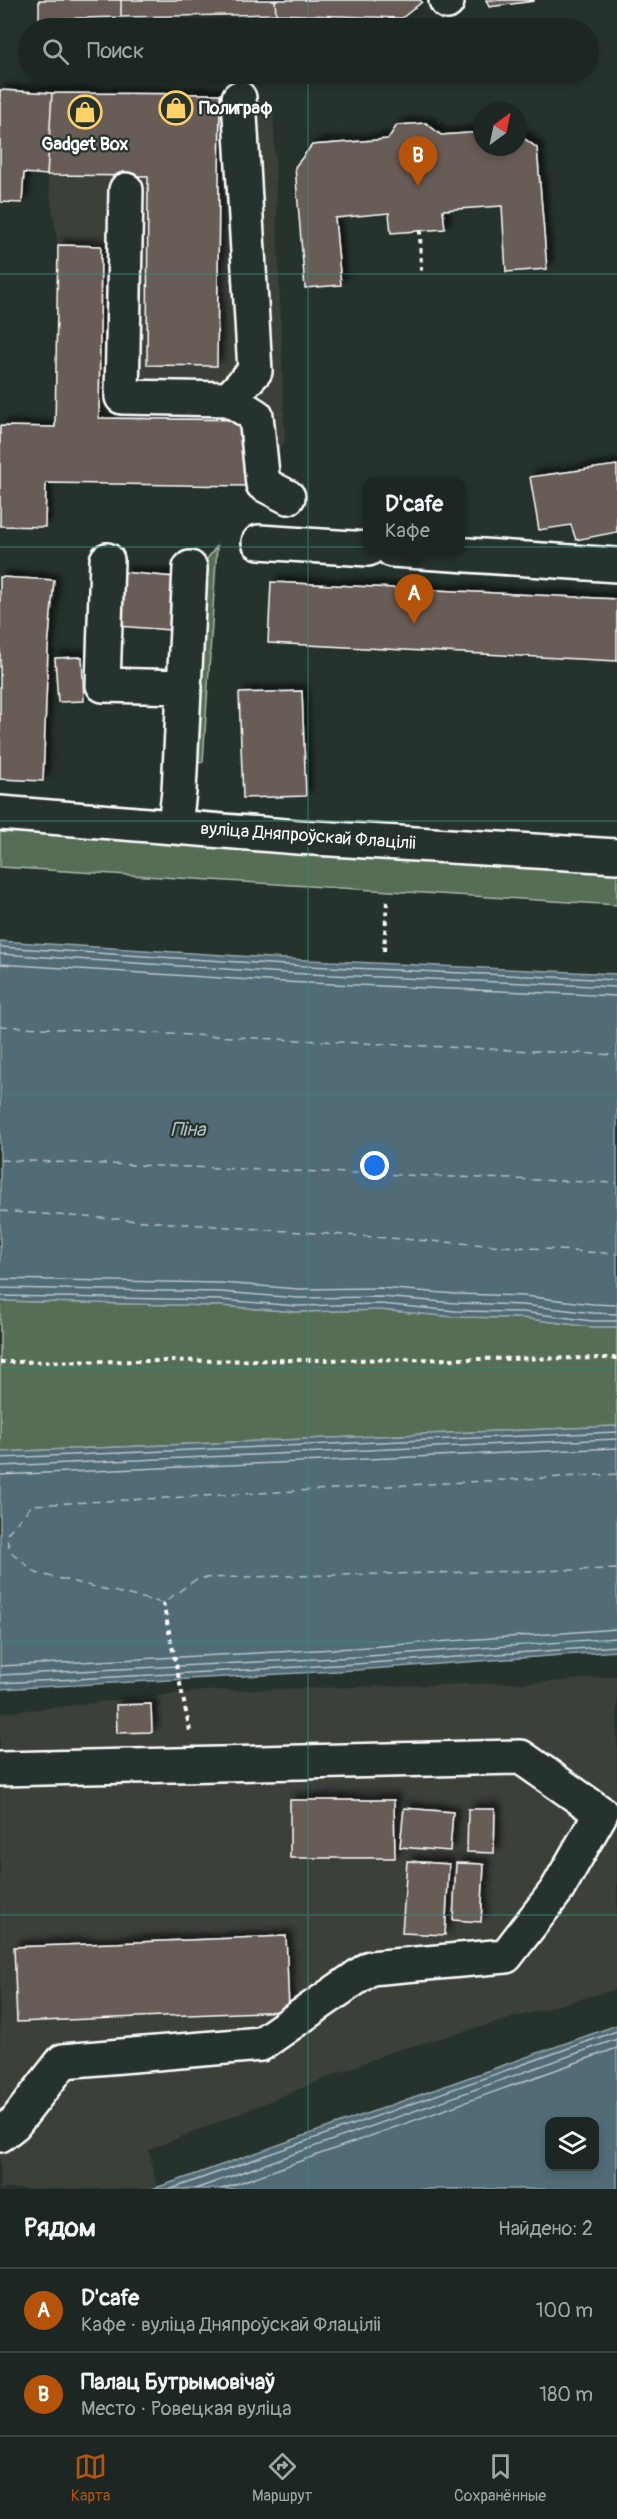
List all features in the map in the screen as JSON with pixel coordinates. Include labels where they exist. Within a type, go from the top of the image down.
[{"type":"street","points":[[229,399],[255,370],[240,98]]},
{"type":"street","points":[[126,190],[122,397],[229,399],[256,416],[263,484],[288,497]]},
{"type":"street","points":[[259,542],[363,549]]},
{"type":"street","points":[[465,555],[617,564]]},
{"type":"street","points":[[106,561],[103,685],[185,687]]},
{"type":"street","points":[[175,826],[185,687],[190,568]]},
{"type":"street","name":"вуліца Дняпроўскай Флаціліі","points":[[0,813],[298,837],[617,856]]},
{"type":"street","points":[[0,1769],[521,1757],[601,1813],[557,1890],[506,1956],[370,1968],[261,2044],[63,2061],[14,2124],[0,2135]]},
{"type":"path","points":[[420,230],[421,271]]},
{"type":"path","points":[[384,951],[387,901]]},
{"type":"path","points":[[0,1362],[617,1358]]},
{"type":"path","points":[[163,1603],[197,1764]]},
{"type":"shaded area","points":[[52,93],[220,94],[273,104],[285,442],[246,486],[55,427],[58,245],[47,175]]},
{"type":"shaded area","points":[[617,1676],[617,1989],[391,2052],[149,2150],[157,2189],[0,2189],[0,1713],[202,1691],[546,1682]]},
{"type":"green space","points":[[217,546],[203,762],[195,764],[203,564]]},
{"type":"green space","points":[[0,832],[617,869],[617,905],[0,867]]},
{"type":"green space","points":[[0,1301],[221,1306],[297,1312],[380,1310],[455,1317],[522,1318],[592,1327],[617,1327],[617,1426],[0,1452]]},
{"type":"water","name":"Піна","points":[[0,941],[285,959],[617,974],[617,1327],[592,1327],[522,1318],[455,1317],[380,1310],[297,1312],[221,1306],[0,1301]]},
{"type":"water","points":[[617,1426],[617,1651],[356,1670],[0,1689],[0,1452]]},
{"type":"water","points":[[617,2025],[617,2189],[152,2189],[182,2179]]},
{"type":"building","points":[[39,0],[121,0],[121,17],[39,18]]},
{"type":"building","points":[[121,0],[275,0],[276,14],[121,17]]},
{"type":"building","points":[[275,0],[420,0],[422,2],[402,18],[276,14]]},
{"type":"building","points":[[486,0],[534,0],[534,1],[489,7]]},
{"type":"building","points":[[0,90],[52,93],[47,175],[24,173],[22,203],[0,202]]},
{"type":"building","points":[[52,93],[220,94],[217,366],[147,365],[148,176],[47,175]]},
{"type":"building","points":[[426,123],[441,135],[473,133],[473,156],[527,156],[527,141],[537,148],[547,269],[506,272],[502,206],[443,210],[445,229],[391,233],[389,213],[335,218],[341,285],[305,288],[295,167],[312,145],[388,139],[397,125]]},
{"type":"building","points":[[58,245],[101,246],[99,418],[246,420],[246,486],[46,483],[45,527],[0,526],[0,426],[55,427]]},
{"type":"building","points":[[617,465],[617,532],[576,540],[571,525],[539,530],[530,477]]},
{"type":"building","points":[[122,572],[174,577],[170,630],[118,626]]},
{"type":"building","points":[[0,577],[54,580],[48,649],[43,781],[0,779]]},
{"type":"building","points":[[271,582],[617,599],[617,661],[268,643]]},
{"type":"building","points":[[82,657],[84,701],[58,702],[55,658]]},
{"type":"building","points":[[302,691],[306,796],[243,798],[239,693]]},
{"type":"building","points":[[151,1704],[152,1732],[117,1733],[116,1705]]},
{"type":"building","points":[[290,1800],[394,1800],[395,1858],[290,1858]]},
{"type":"building","points":[[404,1808],[453,1812],[450,1851],[400,1847]]},
{"type":"building","points":[[468,1809],[495,1809],[494,1853],[467,1852]]},
{"type":"building","points":[[407,1861],[449,1864],[445,1935],[402,1933]]},
{"type":"building","points":[[456,1863],[484,1864],[481,1922],[453,1920]]},
{"type":"building","points":[[286,1936],[289,2011],[17,2022],[14,1947]]},
{"type":"ferry route","points":[[0,1026],[617,1055]]},
{"type":"ferry route","points":[[0,1160],[617,1183]]},
{"type":"ferry route","points":[[0,1211],[617,1254]]},
{"type":"ferry route","points":[[617,1474],[32,1505],[6,1535],[10,1551],[36,1573],[163,1603],[198,1578],[617,1569]]},
{"type":"place","name":"Полиграф","points":[[176,108]]},
{"type":"place","name":"Gadget Box","points":[[85,112]]},
{"type":"place","name":"Палац Бутрымовічаў","points":[[418,186]]},
{"type":"place","name":"D'cafe","points":[[414,624]]}]
